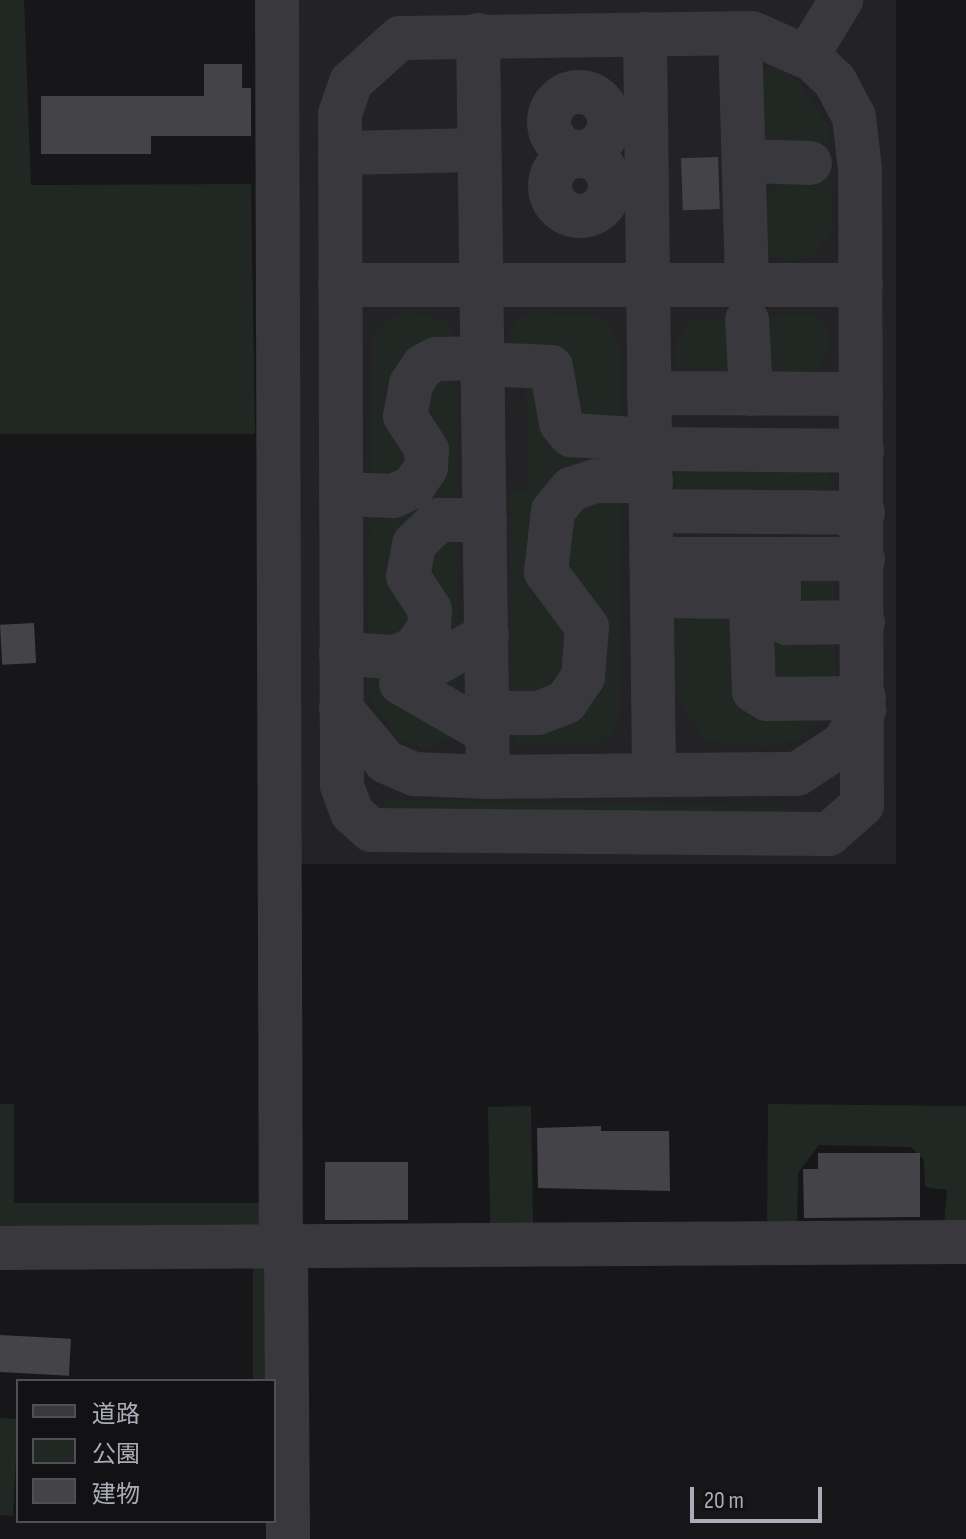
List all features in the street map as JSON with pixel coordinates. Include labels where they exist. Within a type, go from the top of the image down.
[{"type":"street","points":[[277,0],[288,1539]]},
{"type":"street","points":[[807,56],[841,0]]},
{"type":"street","points":[[740,33],[751,394]]},
{"type":"street","points":[[740,33],[786,43],[807,56],[835,81],[854,117],[861,285],[862,805],[829,834],[371,830],[352,813],[342,786],[340,114],[351,82],[371,58],[400,38],[740,33]]},
{"type":"street","points":[[340,153],[480,165],[571,165],[603,141],[609,123],[604,105],[580,92],[578,34]]},
{"type":"street","points":[[645,34],[654,775]]},
{"type":"street","points":[[478,35],[488,777]]},
{"type":"street","points":[[744,161],[810,163]]},
{"type":"street","points":[[340,285],[648,285],[747,303],[861,285]]},
{"type":"street","points":[[341,494],[393,496],[413,487],[426,468],[427,450],[405,416],[411,384],[423,366],[436,359],[551,367],[561,423],[571,435],[650,470],[863,513]]},
{"type":"street","points":[[649,393],[861,394]]},
{"type":"street","points":[[487,635],[401,683],[487,723],[538,713],[566,702],[583,677],[587,627],[546,572],[553,511],[571,489],[650,470],[732,469],[862,451]]},
{"type":"street","points":[[341,654],[396,657],[415,648],[429,628],[430,610],[408,576],[414,544],[439,520],[485,520]]},
{"type":"street","points":[[652,577],[779,559],[863,559]]},
{"type":"street","points":[[779,559],[779,616],[787,623],[863,622]]},
{"type":"street","points":[[652,577],[741,597],[751,608],[754,691],[767,699],[864,704]]},
{"type":"street","points":[[341,708],[386,762],[414,774],[488,777],[797,774],[843,744],[864,704]]},
{"type":"street","points":[[0,1248],[284,1249],[966,1242]]},
{"type":"shaded area","points":[[287,0],[896,0],[896,864],[287,864]]},
{"type":"green space","points":[[0,0],[24,0],[31,185],[251,184],[255,434],[0,434]]},
{"type":"green space","points":[[773,66],[797,80],[829,126],[833,230],[810,259],[782,261],[765,253],[763,204],[778,184],[764,141],[761,69]]},
{"type":"green space","points":[[403,309],[446,321],[457,338],[457,731],[426,750],[398,738],[367,695],[372,335]]},
{"type":"green space","points":[[530,312],[602,316],[622,349],[620,712],[610,735],[592,745],[518,744],[509,731],[509,491],[527,490],[526,378],[505,377],[507,337],[516,320]]},
{"type":"green space","points":[[814,315],[825,324],[831,347],[814,372],[675,373],[675,344],[691,319]]},
{"type":"green space","points":[[828,466],[833,493],[676,491],[676,467]]},
{"type":"green space","points":[[676,568],[835,570],[836,680],[822,720],[798,739],[768,747],[705,741],[675,694]]},
{"type":"green space","points":[[384,800],[794,807],[794,817],[384,810]]},
{"type":"green space","points":[[0,1104],[14,1104],[14,1203],[268,1203],[266,1233],[0,1233]]},
{"type":"green space","points":[[768,1104],[966,1106],[966,1226],[944,1225],[947,1190],[925,1187],[924,1160],[911,1147],[819,1145],[798,1173],[797,1229],[767,1233]]},
{"type":"green space","points":[[531,1106],[533,1225],[490,1226],[488,1107]]},
{"type":"green space","points":[[253,1262],[272,1262],[272,1379],[253,1379]]},
{"type":"green space","points":[[0,1418],[16,1419],[13,1516],[0,1515]]},
{"type":"building","points":[[204,64],[242,64],[242,88],[251,88],[251,136],[151,136],[151,154],[41,154],[41,96],[204,96]]},
{"type":"building","points":[[718,157],[720,209],[683,210],[681,158]]},
{"type":"building","points":[[34,623],[36,663],[2,665],[0,625]]},
{"type":"building","points":[[601,1126],[601,1131],[669,1131],[670,1191],[538,1188],[537,1128]]},
{"type":"building","points":[[818,1153],[920,1153],[920,1217],[804,1218],[803,1169],[818,1169]]},
{"type":"building","points":[[325,1162],[408,1162],[408,1220],[325,1220]]},
{"type":"building","points":[[0,1335],[71,1339],[69,1376],[0,1372]]}]
